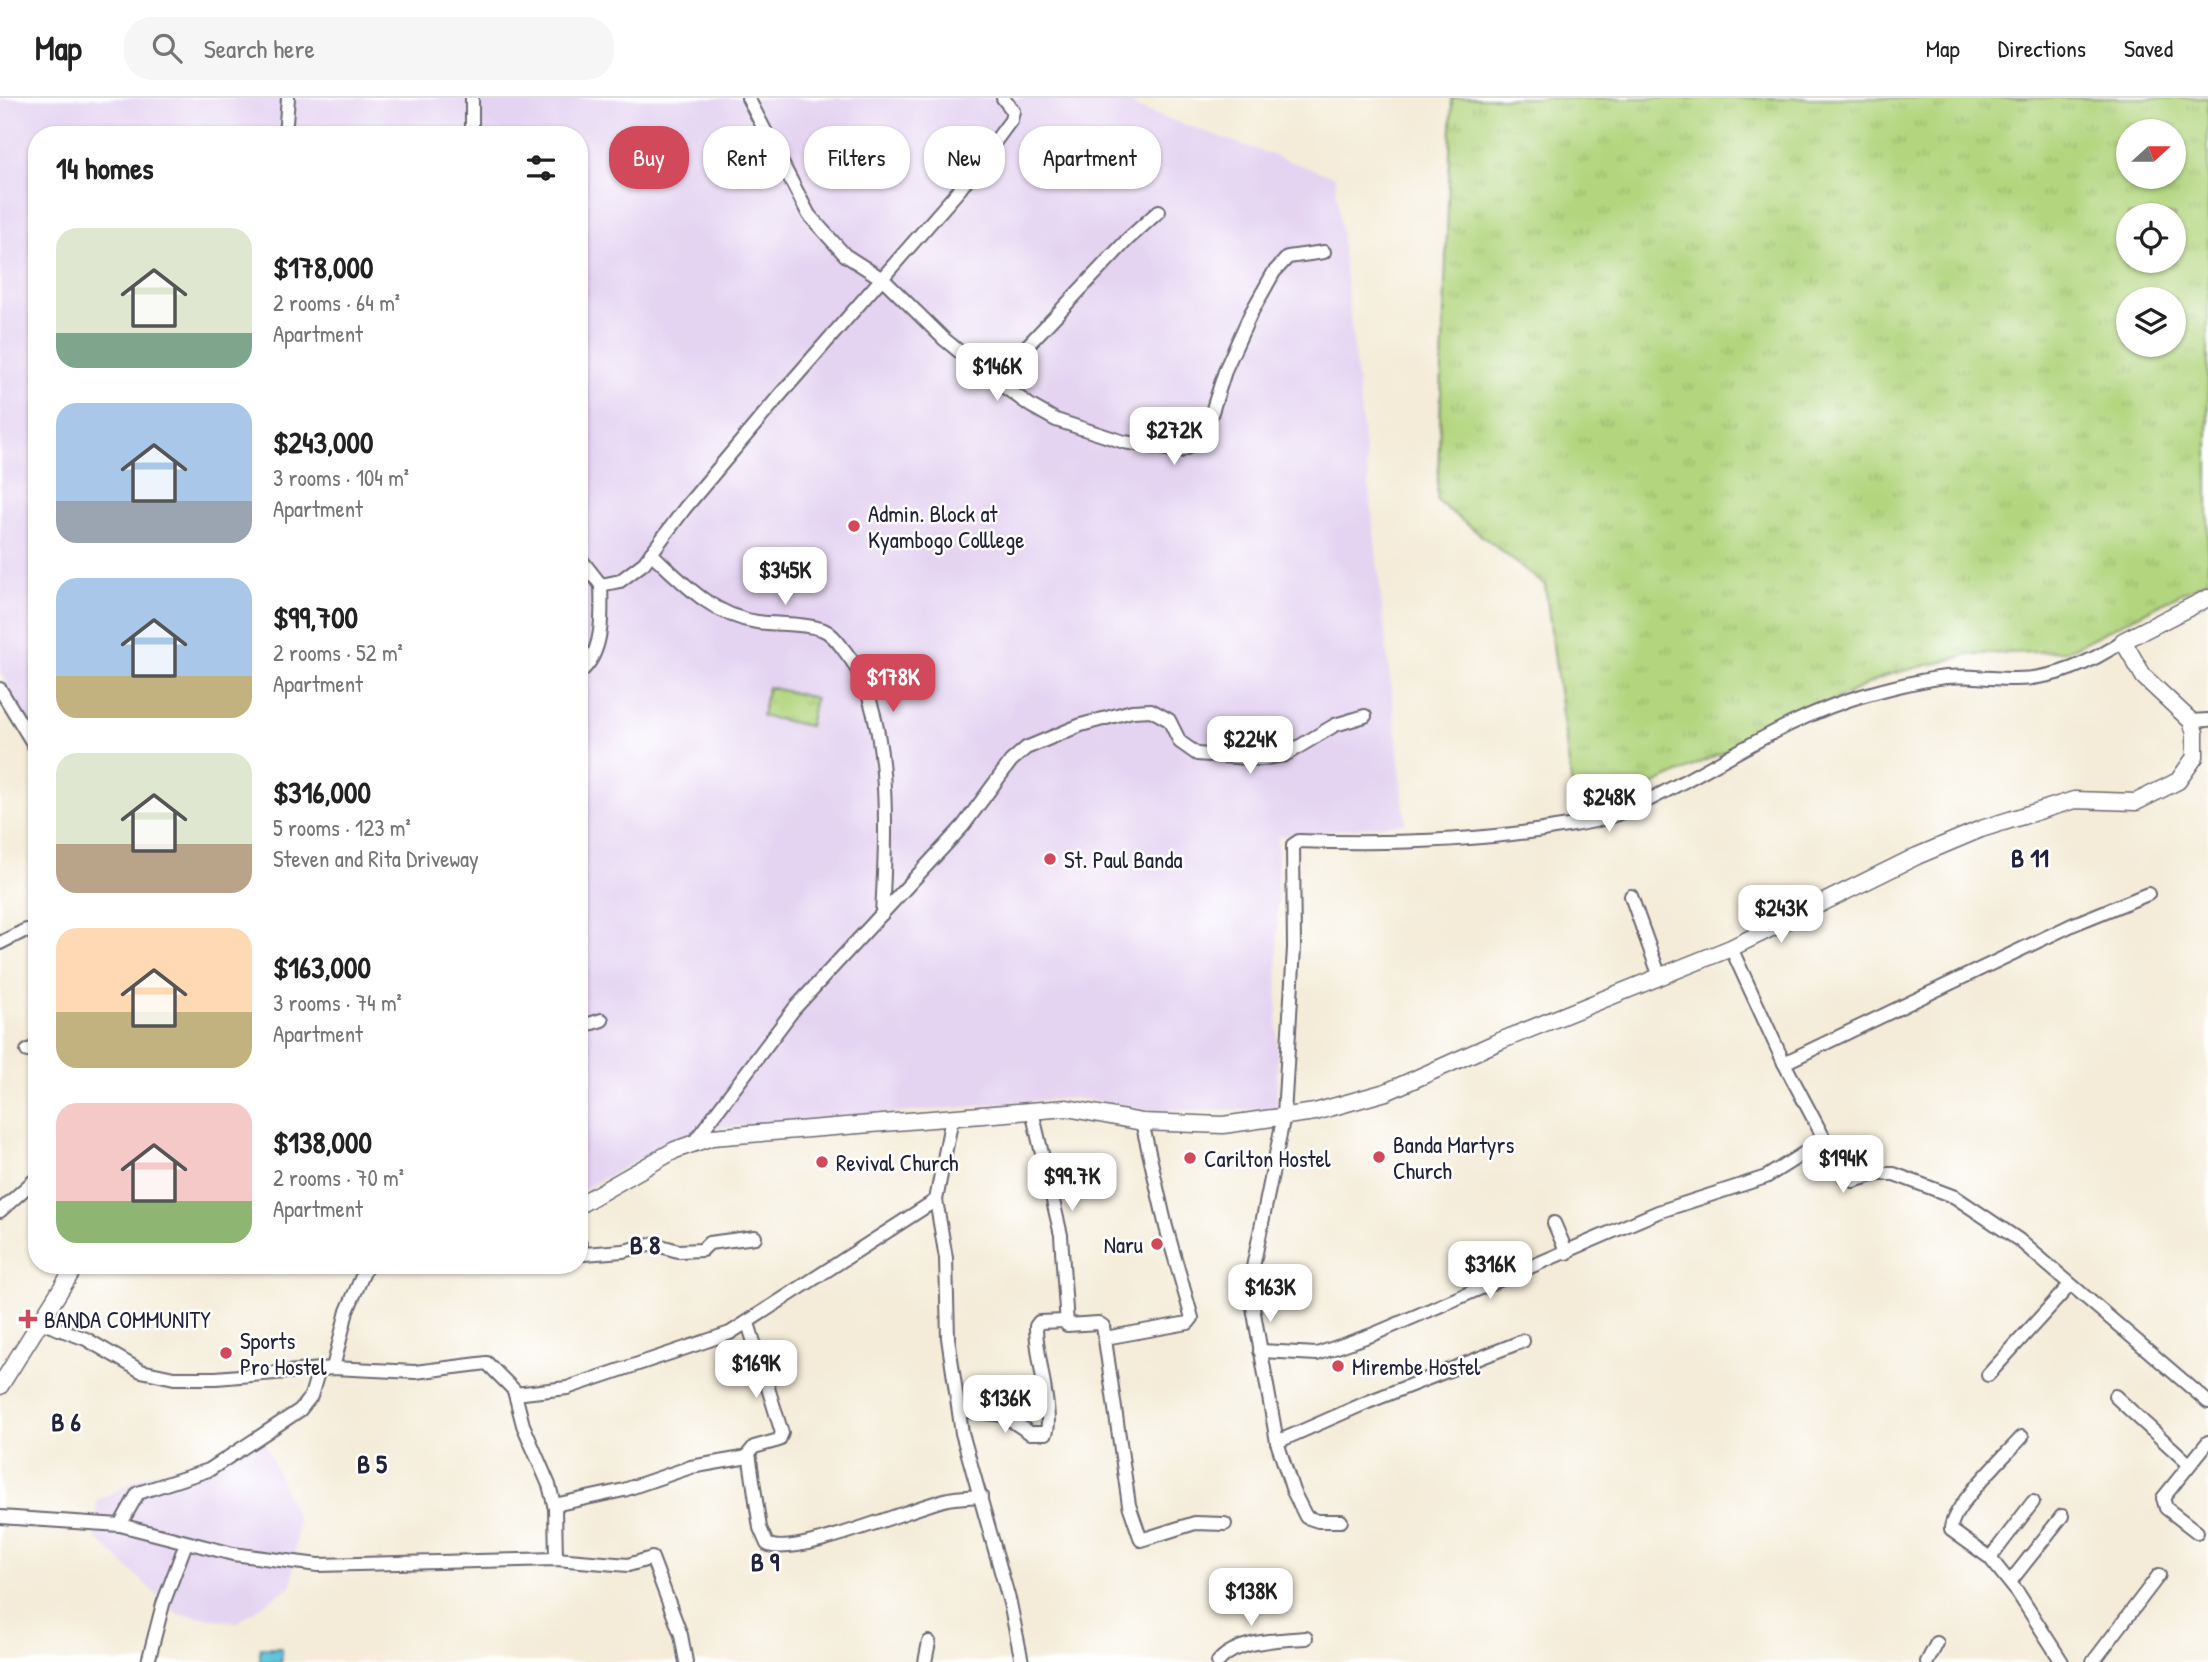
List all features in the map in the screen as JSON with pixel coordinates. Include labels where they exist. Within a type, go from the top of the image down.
[{"type":"street","points":[[286,126],[288,98]]},
{"type":"street","points":[[472,98],[472,126]]},
{"type":"street","points":[[748,98],[809,215],[845,255],[884,279],[944,339],[989,376],[1056,420],[1124,442],[1185,450],[1202,433],[1246,324],[1275,272],[1287,257],[1324,252]]},
{"type":"street","points":[[601,585],[632,575],[780,396],[884,279],[1000,137],[1013,111],[1003,98]]},
{"type":"street","points":[[989,376],[1027,346],[1128,239],[1159,211]]},
{"type":"street","points":[[651,553],[716,609],[747,621],[821,629],[837,641],[853,659],[871,697],[880,739],[882,914]]},
{"type":"street","points":[[588,568],[601,585],[597,649],[588,664]]},
{"type":"street","points":[[1341,1521],[1318,1521],[1304,1515],[1277,1442],[1252,1312],[1251,1277],[1284,1115],[1294,948],[1291,849],[1296,842],[1416,842],[1474,838],[1605,818],[1629,810],[1754,741],[1820,710],[1927,680],[1978,676],[2017,679],[2062,672],[2091,662],[2123,641],[2208,598]]},
{"type":"street","points":[[588,1200],[645,1165],[694,1142],[751,1132],[1067,1108],[1142,1122],[1223,1125],[1315,1112],[1386,1092],[1500,1041],[1731,948],[1917,856],[1981,829],[2074,800],[2127,803],[2178,782],[2195,757],[2195,733],[2191,721],[2144,677],[2123,641]]},
{"type":"street","points":[[0,689],[28,735]]},
{"type":"street","points":[[694,1142],[794,1009],[963,826],[1011,761],[1047,737],[1132,711],[1151,710],[1169,720],[1180,742],[1197,754],[1260,759],[1285,755],[1335,725],[1365,716]]},
{"type":"street","points":[[2191,721],[2208,720]]},
{"type":"street","points":[[1784,1063],[2074,924],[2148,894]]},
{"type":"street","points":[[1631,896],[1660,977]]},
{"type":"street","points":[[0,943],[28,931]]},
{"type":"street","points":[[1731,948],[1784,1063],[1845,1178],[1853,1181],[1876,1174],[1894,1174],[1955,1197],[2018,1240],[2208,1402]]},
{"type":"street","points":[[588,1024],[602,1020]]},
{"type":"street","points":[[1032,1111],[1061,1235],[1066,1321],[1070,1327],[1101,1324],[1129,1505],[1141,1540],[1195,1523],[1225,1524]]},
{"type":"street","points":[[951,1118],[936,1200],[946,1258],[946,1327],[962,1433],[1014,1620],[1022,1662]]},
{"type":"street","points":[[1105,1338],[1188,1323],[1192,1318],[1166,1227],[1142,1122]]},
{"type":"street","points":[[1259,1351],[1305,1355],[1327,1351],[1567,1253],[1658,1212],[1766,1177],[1825,1140]]},
{"type":"street","points":[[0,1211],[28,1186]]},
{"type":"street","points":[[515,1394],[579,1385],[718,1338],[748,1323],[936,1200]]},
{"type":"street","points":[[1554,1223],[1567,1253]]},
{"type":"street","points":[[588,1253],[654,1244],[678,1251],[702,1250],[709,1243],[755,1237]]},
{"type":"street","points":[[0,1386],[70,1274]]},
{"type":"street","points":[[333,1368],[347,1311],[363,1274]]},
{"type":"street","points":[[1988,1375],[2069,1286]]},
{"type":"street","points":[[959,1410],[1003,1415],[1030,1433],[1046,1433],[1049,1421],[1038,1363],[1036,1326],[1039,1322],[1066,1321]]},
{"type":"street","points":[[40,1322],[86,1339],[141,1371],[159,1376],[201,1379],[333,1368],[415,1372],[482,1362],[496,1369],[515,1394],[523,1425],[554,1505],[556,1559]]},
{"type":"street","points":[[748,1323],[782,1433],[779,1440],[751,1449],[748,1457],[764,1540],[776,1548],[866,1527],[948,1499],[981,1496]]},
{"type":"street","points":[[1277,1442],[1368,1402],[1523,1341]]},
{"type":"street","points":[[120,1525],[138,1493],[202,1473],[300,1410],[311,1396],[319,1369]]},
{"type":"street","points":[[2115,1396],[2189,1464]]},
{"type":"street","points":[[2022,1437],[1960,1507],[1951,1523],[1951,1530],[1990,1558],[2010,1582],[2062,1662]]},
{"type":"street","points":[[2197,1532],[2166,1508],[2163,1498],[2208,1442]]},
{"type":"street","points":[[554,1505],[624,1490],[691,1467],[748,1457]]},
{"type":"street","points":[[1990,1558],[2033,1502]]},
{"type":"street","points":[[2010,1582],[2062,1516]]},
{"type":"street","points":[[0,1517],[45,1523],[120,1525],[233,1554],[318,1565],[556,1559],[620,1565],[652,1558],[681,1635],[686,1662]]},
{"type":"street","points":[[148,1662],[163,1604],[186,1542]]},
{"type":"street","points":[[2093,1662],[2160,1575]]},
{"type":"street","points":[[1218,1662],[1226,1655],[1249,1646],[1306,1638]]},
{"type":"street","points":[[925,1662],[929,1642]]},
{"type":"street","points":[[1927,1662],[1937,1643]]},
{"type":"shaded area","points":[[0,98],[1127,98],[1137,108],[1335,177],[1406,823],[1278,836],[1277,1110],[1148,1110],[1073,1098],[717,1128],[680,1137],[588,1187],[588,126],[28,126],[28,719],[0,673]]},
{"type":"shaded area","points":[[265,1443],[298,1521],[292,1585],[238,1622],[177,1614],[96,1538],[97,1501],[144,1476]]},
{"type":"green space","points":[[1452,98],[2208,98],[2208,580],[2067,651],[1973,654],[1887,675],[1625,798],[1574,803],[1545,585],[1437,501]]},
{"type":"green space","points":[[768,687],[815,698],[809,726],[762,716]]},
{"type":"water","points":[[260,1648],[282,1648],[281,1662],[260,1662]]},
{"type":"place","name":"Admin. Block at Kyambogo Colllege","points":[[854,526]]},
{"type":"place","name":"St. Paul Banda","points":[[1050,859]]},
{"type":"place","name":"Banda Martyrs Church","points":[[1379,1157]]},
{"type":"place","name":"Carilton Hostel","points":[[1190,1158]]},
{"type":"place","name":"Revival Church","points":[[822,1162]]},
{"type":"place","name":"Naru","points":[[1157,1244]]},
{"type":"place","name":"BANDA COMMUNITY","points":[[28,1319]]},
{"type":"place","name":"Sports Pro Hostel","points":[[226,1353]]},
{"type":"place","name":"Mirembe Hostel","points":[[1338,1366]]},
{"type":"district","name":"B 11","points":[[2030,857]]},
{"type":"district","name":"B 8","points":[[645,1244]]},
{"type":"district","name":"B 6","points":[[66,1421]]},
{"type":"district","name":"B 5","points":[[372,1463]]},
{"type":"district","name":"B 9","points":[[765,1561]]}]
